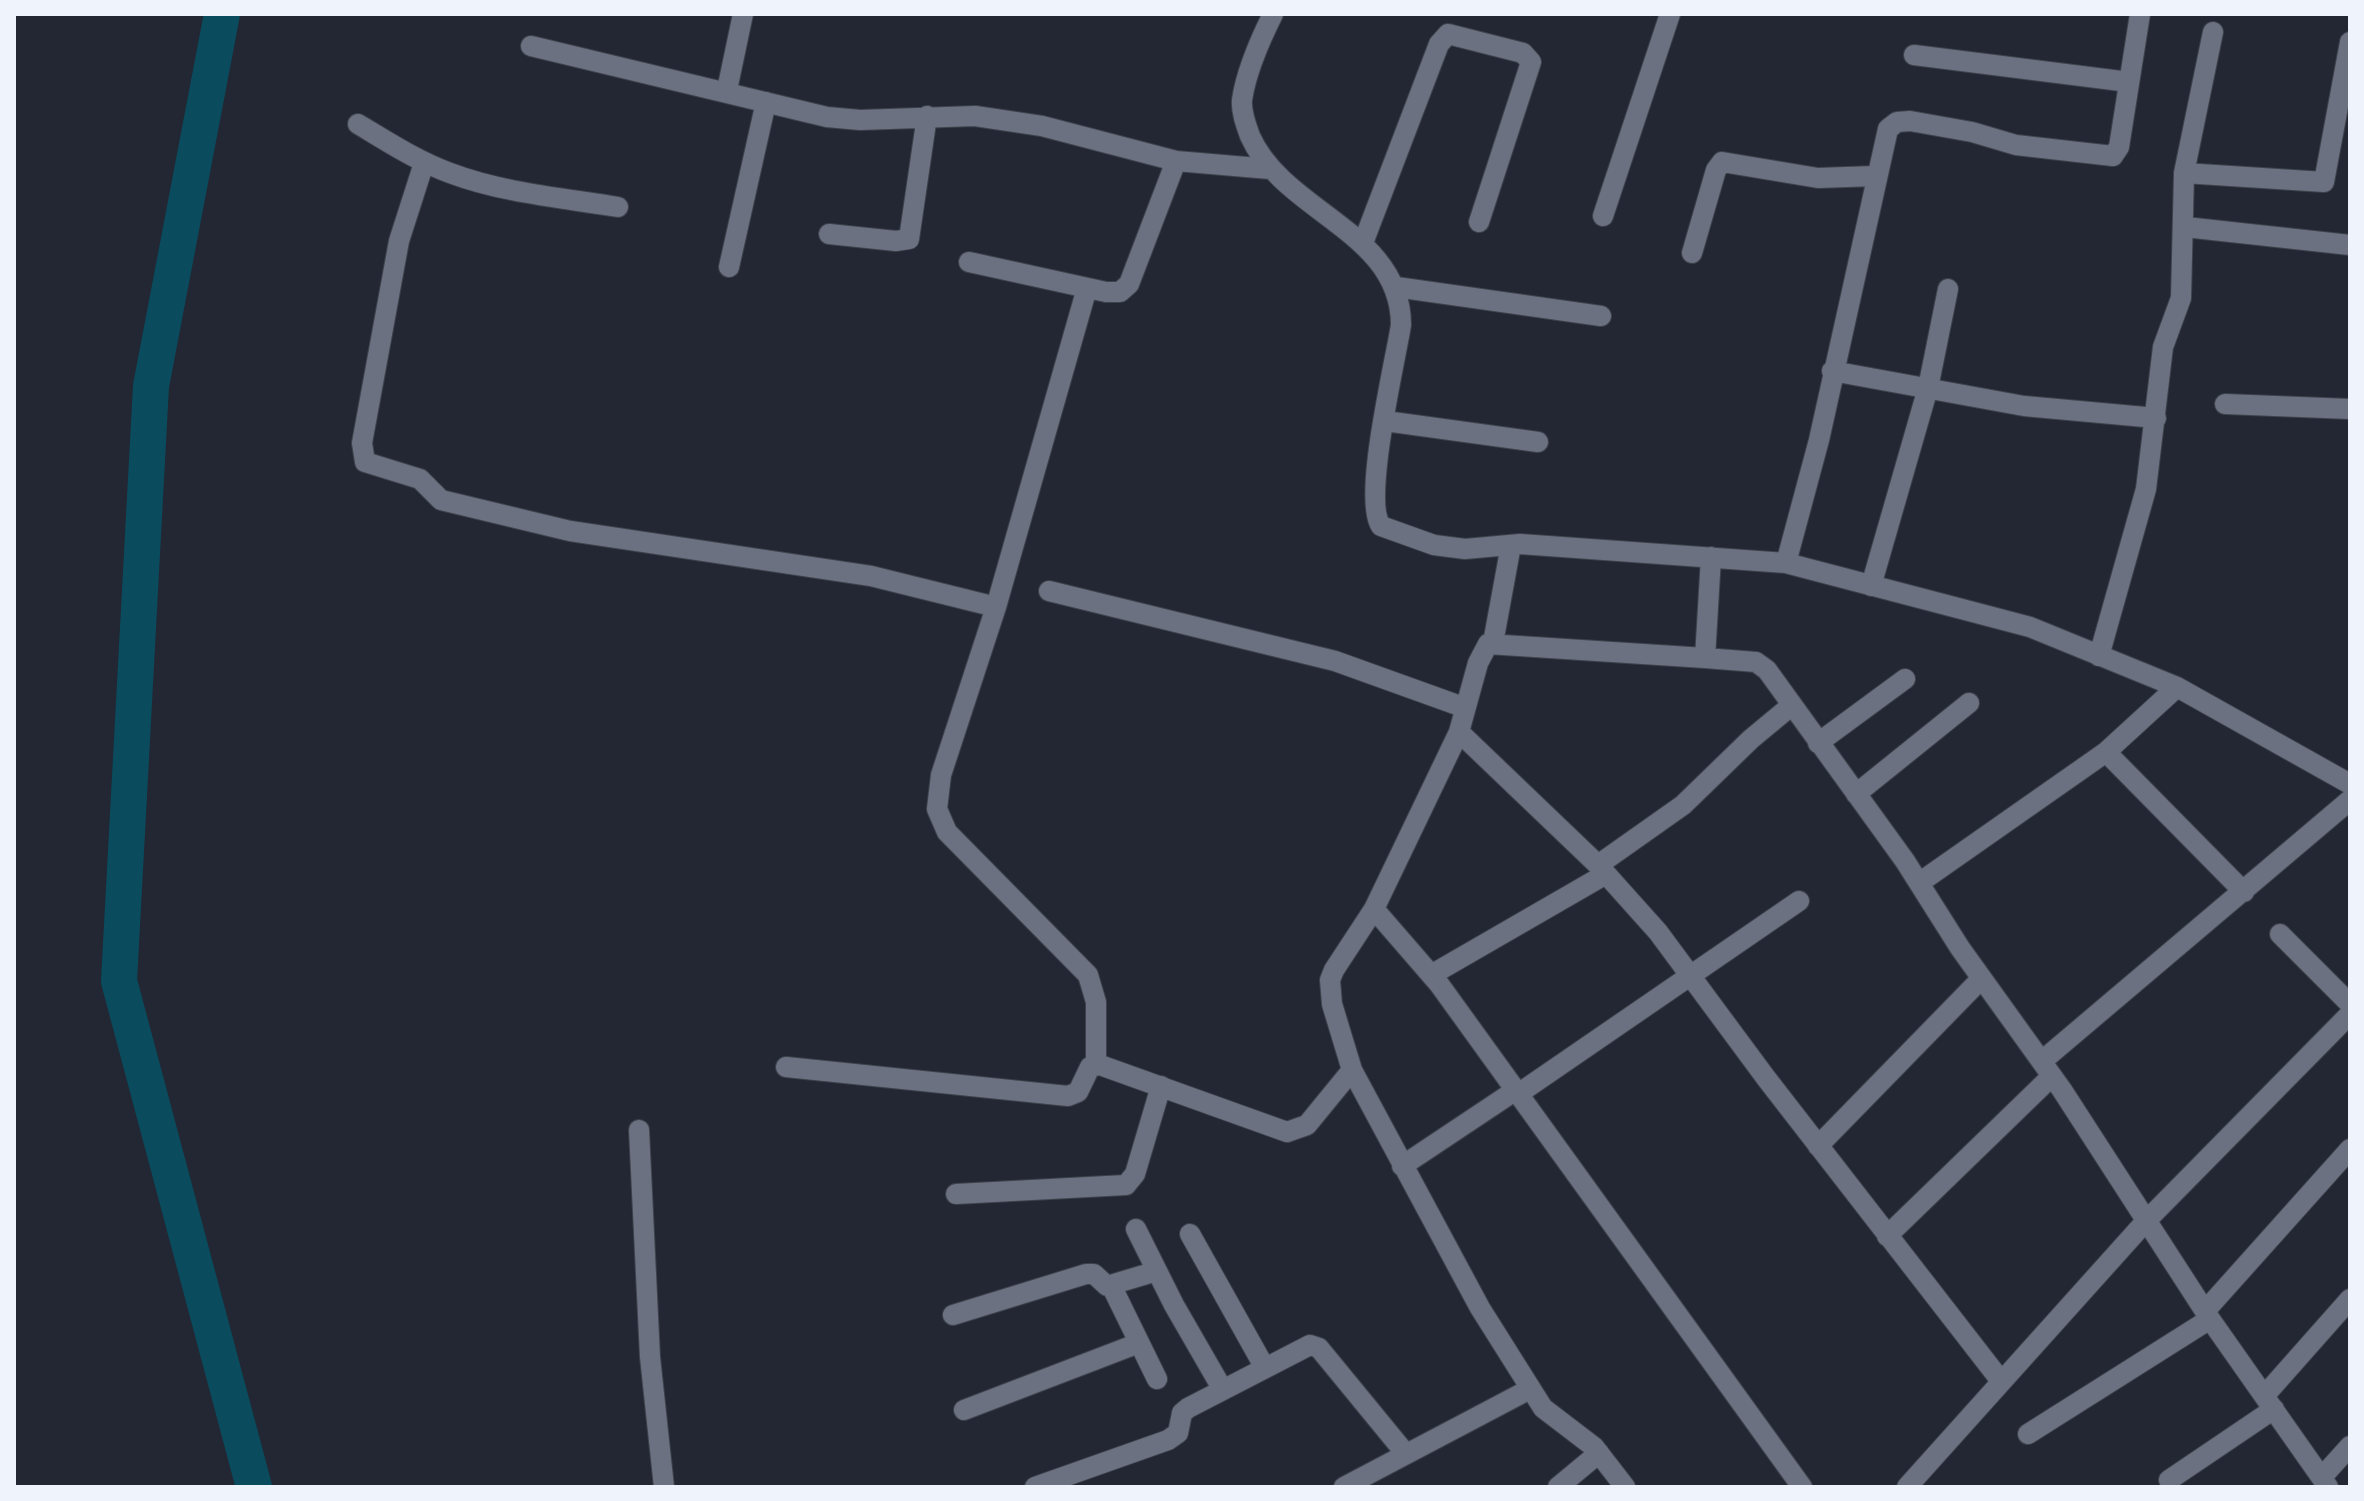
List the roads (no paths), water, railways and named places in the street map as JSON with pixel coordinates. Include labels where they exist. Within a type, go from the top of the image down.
[{"type":"street","points":[[727,90],[743,14]]},
{"type":"street","points":[[1273,14],[1259,44],[1242,101],[1247,127],[1270,169],[1301,198],[1363,243],[1396,287],[1401,325],[1374,483],[1374,514],[1381,526],[1434,545],[1480,549],[1511,545],[1786,563],[2030,627],[2177,687],[2350,784]]},
{"type":"street","points":[[1603,216],[1670,14]]},
{"type":"street","points":[[1786,563],[1819,440],[1875,176],[1888,129],[1902,120],[1972,132],[2016,145],[2113,156],[2119,147],[2140,14]]},
{"type":"street","points":[[2099,656],[2139,523],[2156,418],[2163,347],[2181,298],[2184,173],[2213,32]]},
{"type":"street","points":[[1363,243],[1439,44],[1448,34],[1523,53],[1531,62],[1479,222]]},
{"type":"street","points":[[2184,173],[2324,182],[2350,42]]},
{"type":"street","points":[[531,46],[727,90],[827,117],[860,120],[975,116],[1042,126],[1176,161],[1270,169]]},
{"type":"street","points":[[1914,55],[2129,82]]},
{"type":"street","points":[[729,267],[766,102]]},
{"type":"street","points":[[829,234],[896,241],[909,239],[927,116]]},
{"type":"street","points":[[358,124],[424,163],[480,183],[618,207]]},
{"type":"street","points":[[969,262],[1114,293],[1129,284],[1176,161]]},
{"type":"street","points":[[1692,253],[1716,170],[1722,162],[1818,178],[1875,176]]},
{"type":"street","points":[[424,163],[399,241],[362,443],[365,462],[420,479],[441,500],[570,531],[871,576],[996,607]]},
{"type":"street","points":[[2185,227],[2350,245]]},
{"type":"street","points":[[1396,287],[1601,316]]},
{"type":"street","points":[[1087,288],[996,607],[941,775],[937,809],[947,832],[1088,975],[1096,1002],[1096,1065]]},
{"type":"street","points":[[1871,586],[1928,388],[1948,289]]},
{"type":"street","points":[[1832,371],[2024,406],[2156,418]]},
{"type":"street","points":[[2225,404],[2350,409]]},
{"type":"street","points":[[1385,421],[1538,442]]},
{"type":"street","points":[[1511,545],[1493,643],[1481,654],[1463,707],[1459,732],[1374,909],[1330,980],[1336,1021],[1352,1070],[1480,1308],[1530,1389],[1557,1421],[1599,1453],[1625,1487]]},
{"type":"street","points":[[1705,658],[1711,557]]},
{"type":"street","points":[[1049,591],[1335,661],[1463,707]]},
{"type":"street","points":[[1493,643],[1763,665],[2047,1069],[2208,1315],[2325,1482],[2350,1446]]},
{"type":"street","points":[[1818,743],[1905,679]]},
{"type":"street","points":[[1919,883],[2106,752],[2177,687]]},
{"type":"street","points":[[1856,794],[1969,703]]},
{"type":"street","points":[[1431,975],[1602,869],[1683,805],[1751,739],[1792,705]]},
{"type":"street","points":[[1459,732],[1602,869],[1692,977],[1818,1146],[2001,1381]]},
{"type":"street","points":[[2106,752],[2244,892]]},
{"type":"street","points":[[1887,1236],[2047,1069],[2350,800]]},
{"type":"street","points":[[1402,1166],[1692,977],[1799,901]]},
{"type":"street","points":[[1374,909],[1431,975],[1802,1487]]},
{"type":"street","points":[[2280,934],[2350,1004]]},
{"type":"street","points":[[1818,1146],[1981,979]]},
{"type":"street","points":[[1907,1487],[2146,1221],[2350,1014]]},
{"type":"street","points":[[786,1067],[1068,1096],[1078,1092],[1089,1068],[1096,1065],[1281,1131],[1294,1132],[1307,1125],[1352,1070]]},
{"type":"street","points":[[956,1194],[1126,1185],[1135,1174],[1161,1086]]},
{"type":"street","points":[[639,1130],[650,1357],[664,1487]]},
{"type":"street","points":[[2028,1434],[2208,1315],[2350,1149]]},
{"type":"street","points":[[1136,1229],[1223,1390]]},
{"type":"street","points":[[1190,1234],[1265,1368]]},
{"type":"street","points":[[953,1315],[1090,1273],[1103,1285],[1111,1285],[1157,1271]]},
{"type":"street","points":[[1111,1285],[1157,1379]]},
{"type":"street","points":[[2169,1480],[2270,1402],[2350,1299]]},
{"type":"street","points":[[964,1410],[1139,1343]]},
{"type":"street","points":[[1035,1487],[1168,1440],[1178,1433],[1184,1410],[1306,1347],[1316,1346],[1406,1454]]},
{"type":"street","points":[[1344,1487],[1376,1480],[1406,1454],[1530,1389]]},
{"type":"street","points":[[1558,1487],[1599,1453]]},
{"type":"waterway","points":[[222,14],[151,386],[119,981],[254,1487]]}]
